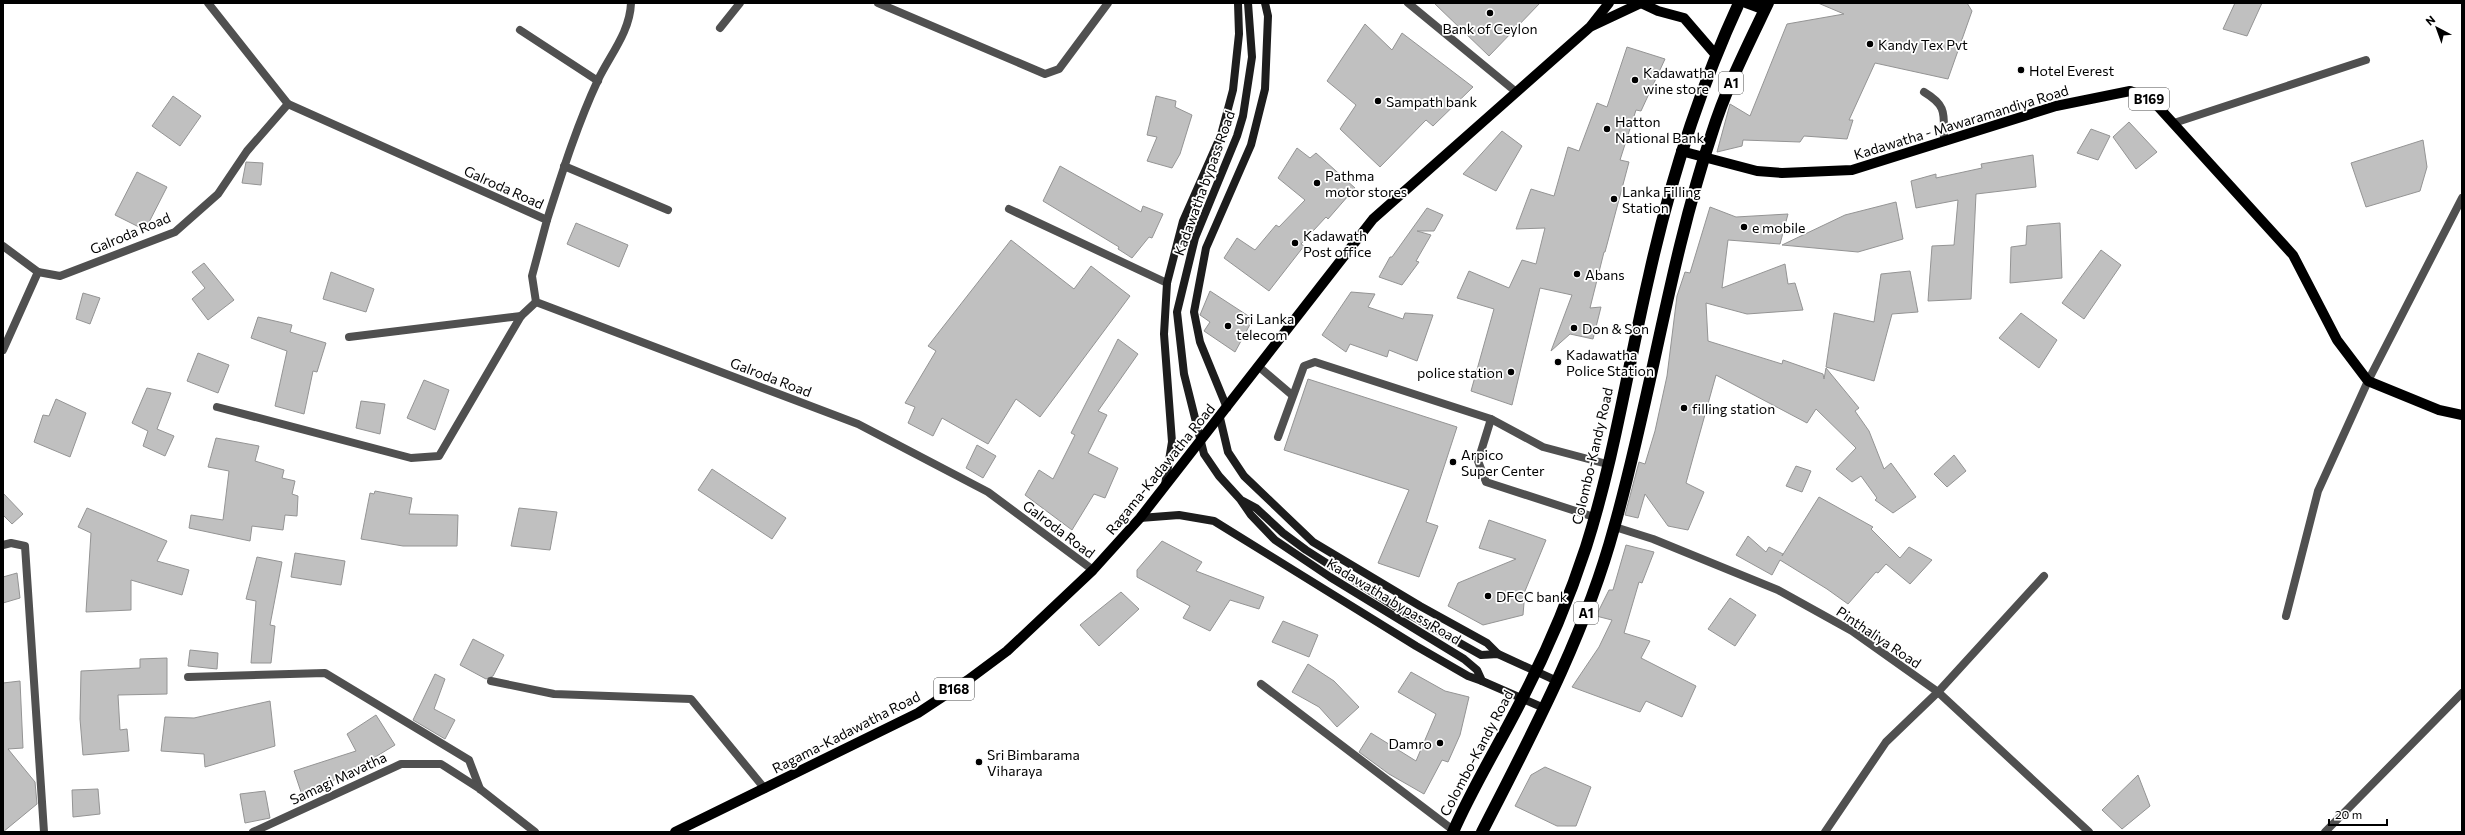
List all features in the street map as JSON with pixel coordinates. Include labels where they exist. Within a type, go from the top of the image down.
[{"type":"highway","name":"Colombo-Kandy Road","points":[[1453,831],[1490,756],[1523,698],[1574,578],[1594,517],[1649,274],[1681,151],[1715,54],[1739,3]]},
{"type":"highway","name":"A1","points":[[1482,832],[1557,681],[1596,587],[1615,527],[1673,278],[1704,158],[1712,132],[1736,71],[1767,7]]},
{"type":"main road","points":[[1165,486],[1172,442],[1164,334],[1167,283],[1183,221],[1221,135],[1233,90],[1239,34],[1238,3]]},
{"type":"main road","name":"Kadawatha bypass Road","points":[[1248,3],[1252,57],[1243,116],[1237,136],[1195,238],[1177,312],[1184,374],[1204,454],[1218,476],[1240,499],[1251,515],[1275,540],[1330,578],[1464,658],[1477,670],[1482,681]]},
{"type":"main road","points":[[1227,408],[1200,342],[1194,312],[1206,248],[1251,146],[1265,89],[1268,16],[1265,3]]},
{"type":"main road","name":"B168","points":[[1590,27],[1609,3]]},
{"type":"main road","points":[[1641,3],[1658,11],[1684,18],[1715,54]]},
{"type":"main road","name":"B168","points":[[1590,27],[1641,3]]},
{"type":"main road","points":[[1746,3],[1767,7]]},
{"type":"main road","name":"Ragama-Kadawatha Road","points":[[675,832],[918,713],[962,684],[1007,651],[1093,570],[1140,518],[1213,427],[1258,366],[1373,219],[1515,91],[1590,27]]},
{"type":"main road","name":"Kadawatha - Mawaramandiya Road","points":[[1681,151],[1757,171],[1819,173],[1852,170],[2056,106],[2130,91],[2152,100],[2293,255],[2337,340],[2368,381]]},
{"type":"main road","points":[[2368,381],[2439,410],[2462,415]]},
{"type":"main road","points":[[1220,418],[1228,452],[1244,476],[1313,542],[1420,606],[1487,643],[1498,654]]},
{"type":"main road","name":"Kadawatha bypass Road","points":[[1240,499],[1256,508],[1283,533],[1306,550],[1394,606],[1481,654],[1498,654],[1557,681]]},
{"type":"main road","points":[[1140,518],[1179,515],[1214,522],[1416,646],[1468,676],[1544,708]]},
{"type":"street","points":[[208,3],[288,104]]},
{"type":"street","points":[[547,220],[564,166],[598,81],[630,20],[631,3]]},
{"type":"street","points":[[720,28],[740,3]]},
{"type":"street","points":[[878,3],[1045,74],[1059,69],[1108,3]]},
{"type":"street","points":[[1408,3],[1515,91]]},
{"type":"street","points":[[520,30],[598,81]]},
{"type":"street","points":[[2174,123],[2366,60]]},
{"type":"street","points":[[1924,92],[1938,101],[1942,108],[1944,142]]},
{"type":"street","name":"Galroda Road","points":[[3,246],[38,272],[60,276],[175,232],[218,194],[247,151],[288,104],[547,220],[532,276],[536,302],[858,424],[988,492],[1093,570]]},
{"type":"street","points":[[564,166],[668,210]]},
{"type":"street","points":[[2286,616],[2318,491],[2368,381],[2462,198]]},
{"type":"street","points":[[1009,209],[1167,283]]},
{"type":"street","points":[[3,350],[38,272]]},
{"type":"street","points":[[217,407],[411,458],[439,456],[521,316],[536,302]]},
{"type":"street","points":[[349,337],[521,316]]},
{"type":"street","points":[[1278,437],[1292,395],[1304,366],[1315,362],[1491,418],[1543,447],[1607,464]]},
{"type":"street","points":[[1258,366],[1292,395]]},
{"type":"street","points":[[1491,418],[1478,461],[1486,482],[1594,517]]},
{"type":"street","name":"Pinthaliya Road","points":[[1615,527],[1652,539],[1778,590],[1852,631],[1938,692],[2089,832]]},
{"type":"street","points":[[3,545],[11,543],[25,546],[44,832]]},
{"type":"street","points":[[1826,832],[1886,742],[1938,692],[2044,576]]},
{"type":"street","points":[[188,677],[325,673],[469,760],[480,789]]},
{"type":"street","points":[[491,681],[554,694],[691,699],[765,789]]},
{"type":"street","points":[[1261,684],[1453,831]]},
{"type":"street","points":[[2325,832],[2462,693]]},
{"type":"street","name":"Samagi Mavatha","points":[[253,832],[401,764],[441,764],[480,789],[535,832]]},
{"type":"building","points":[[1434,3],[1540,3],[1489,56]]},
{"type":"building","name":"Kandy Tex Pvt","points":[[1818,3],[1967,3],[1972,11],[1948,79],[1875,63],[1849,120],[1853,120],[1847,139],[1804,136],[1800,142],[1743,140],[1742,146],[1717,152],[1730,104],[1750,116],[1787,24],[1844,14]]},
{"type":"building","points":[[2235,3],[2262,3],[2247,36],[2223,29]]},
{"type":"building","points":[[1365,24],[1392,50],[1402,33],[1473,87],[1433,126],[1426,120],[1380,167],[1340,129],[1356,105],[1327,81]]},
{"type":"building","points":[[1627,47],[1665,59],[1641,111],[1636,110],[1620,160],[1629,162],[1590,308],[1601,307],[1593,339],[1570,334],[1551,351],[1572,295],[1540,288],[1512,405],[1471,391],[1494,309],[1457,298],[1469,271],[1509,288],[1522,260],[1536,264],[1545,228],[1516,229],[1531,189],[1554,196],[1568,147],[1579,151],[1597,103],[1607,107]]},
{"type":"building","points":[[173,96],[201,116],[180,146],[152,126]]},
{"type":"building","points":[[1156,96],[1176,101],[1175,107],[1192,115],[1180,154],[1172,168],[1147,161],[1157,137],[1147,135]]},
{"type":"building","points":[[2129,122],[2157,152],[2136,169],[2113,137]]},
{"type":"building","points":[[2091,129],[2110,136],[2098,160],[2077,153]]},
{"type":"building","points":[[1502,131],[1522,146],[1496,191],[1463,174]]},
{"type":"building","points":[[2423,140],[2427,167],[2420,191],[2366,207],[2351,163]]},
{"type":"building","points":[[1297,148],[1310,158],[1316,153],[1355,188],[1328,219],[1326,217],[1301,244],[1304,246],[1269,291],[1224,258],[1237,238],[1255,250],[1276,225],[1279,227],[1305,200],[1278,178]]},
{"type":"building","points":[[2033,155],[2036,187],[1976,194],[1971,299],[1928,301],[1932,246],[1954,245],[1958,200],[1916,208],[1911,181],[1936,174],[1936,178],[1982,168],[1981,164]]},
{"type":"building","points":[[246,162],[263,163],[261,185],[242,183]]},
{"type":"building","points":[[1060,166],[1141,212],[1143,206],[1163,214],[1152,238],[1149,237],[1132,258],[1118,249],[1119,247],[1043,201]]},
{"type":"building","points":[[137,172],[167,187],[145,230],[115,215]]},
{"type":"building","points":[[1896,202],[1903,239],[1858,252],[1782,245],[1845,215]]},
{"type":"building","points":[[1710,207],[1736,217],[1788,214],[1780,244],[1728,240],[1722,288],[1785,264],[1788,284],[1795,283],[1803,310],[1747,314],[1706,303],[1708,341],[1782,364],[1783,360],[1823,374],[1824,379],[1826,368],[1859,408],[1855,411],[1869,431],[1884,469],[1891,463],[1916,497],[1893,513],[1875,500],[1877,498],[1861,476],[1852,482],[1836,469],[1856,448],[1816,409],[1807,423],[1716,375],[1686,483],[1704,492],[1688,530],[1668,526],[1645,494],[1638,518],[1625,515],[1639,462],[1645,464],[1655,431],[1667,376],[1677,296],[1685,272],[1690,273]]},
{"type":"building","points":[[1427,208],[1443,215],[1434,231],[1417,231],[1431,235],[1416,261],[1419,262],[1402,285],[1379,277],[1390,257],[1392,257]]},
{"type":"building","points":[[576,223],[628,245],[619,267],[567,244]]},
{"type":"building","points":[[2060,223],[2062,278],[2010,283],[2011,247],[2026,245],[2027,226]]},
{"type":"building","points":[[1011,240],[1074,289],[1091,266],[1130,296],[1040,417],[1016,399],[988,444],[942,418],[933,436],[908,423],[915,407],[905,403],[936,351],[928,346]]},
{"type":"building","points":[[2101,250],[2121,265],[2084,319],[2062,303]]},
{"type":"building","points":[[204,263],[234,300],[208,320],[192,299],[205,288],[192,272]]},
{"type":"building","points":[[1910,271],[1918,312],[1892,314],[1874,381],[1826,367],[1834,313],[1874,322],[1881,274]]},
{"type":"building","points":[[331,272],[374,289],[366,312],[323,299]]},
{"type":"building","name":"Sri Lanka telecom","points":[[1210,291],[1253,319],[1235,352],[1204,331],[1210,322],[1200,315]]},
{"type":"building","points":[[1351,292],[1375,294],[1368,307],[1403,319],[1405,313],[1433,315],[1417,361],[1389,350],[1387,357],[1350,344],[1346,352],[1322,335]]},
{"type":"building","points":[[83,293],[100,298],[90,324],[76,319]]},
{"type":"building","points":[[2021,313],[2057,340],[2039,368],[1999,338]]},
{"type":"building","points":[[258,317],[292,325],[290,332],[326,343],[317,372],[313,371],[304,414],[275,406],[287,351],[251,338]]},
{"type":"building","points":[[1118,339],[1138,354],[1098,411],[1107,415],[1088,453],[1118,468],[1105,498],[1094,494],[1072,530],[1025,495],[1039,470],[1053,479],[1075,435],[1071,433]]},
{"type":"building","points":[[198,353],[229,365],[218,393],[187,381]]},
{"type":"building","points":[[1308,379],[1457,427],[1426,522],[1438,526],[1419,577],[1378,563],[1409,490],[1284,450]]},
{"type":"building","points":[[424,380],[449,390],[435,430],[407,418]]},
{"type":"building","points":[[147,388],[171,393],[157,429],[174,436],[165,456],[143,446],[148,431],[132,423]]},
{"type":"building","points":[[56,399],[86,413],[70,457],[34,442],[43,415],[49,416]]},
{"type":"building","points":[[361,401],[385,404],[380,434],[356,428]]},
{"type":"building","points":[[216,438],[259,446],[255,461],[284,470],[282,478],[295,481],[292,494],[298,496],[297,516],[285,515],[283,530],[252,526],[250,541],[189,528],[191,515],[223,520],[229,471],[208,467]]},
{"type":"building","points":[[977,445],[996,456],[983,478],[966,468]]},
{"type":"building","points":[[1954,455],[1966,471],[1947,487],[1934,474]]},
{"type":"building","points":[[1796,466],[1811,471],[1802,492],[1786,486]]},
{"type":"building","points":[[712,469],[786,518],[772,539],[698,490]]},
{"type":"building","points":[[375,491],[412,498],[409,514],[458,515],[457,546],[403,546],[361,539],[370,493],[374,494]]},
{"type":"building","points":[[3,493],[23,514],[12,524],[3,515]]},
{"type":"building","points":[[1819,497],[1873,527],[1871,529],[1900,558],[1909,547],[1932,560],[1910,584],[1886,564],[1878,573],[1876,572],[1848,604],[1780,560],[1772,575],[1736,555],[1748,536],[1766,552],[1769,547],[1783,554],[1782,556]]},
{"type":"building","points":[[87,508],[167,541],[157,561],[189,570],[182,595],[131,580],[131,610],[86,612],[91,533],[78,527]]},
{"type":"building","points":[[519,508],[557,512],[550,550],[511,546]]},
{"type":"building","points":[[1489,520],[1546,540],[1525,591],[1523,615],[1483,625],[1448,606],[1458,583],[1516,559],[1479,548]]},
{"type":"building","points":[[1162,541],[1202,562],[1196,571],[1264,597],[1259,609],[1230,600],[1210,631],[1183,618],[1190,606],[1137,577],[1137,570]]},
{"type":"building","points":[[1626,545],[1654,552],[1642,583],[1639,582],[1624,633],[1650,641],[1641,658],[1696,686],[1682,717],[1646,701],[1640,712],[1572,687],[1599,647],[1612,620],[1596,616],[1609,590],[1613,590]]},
{"type":"building","points":[[295,553],[345,561],[341,585],[291,577]]},
{"type":"building","points":[[257,557],[282,562],[270,625],[275,626],[271,663],[251,663],[256,601],[246,599]]},
{"type":"building","points":[[17,573],[20,598],[3,603],[3,577]]},
{"type":"building","points":[[1121,592],[1139,609],[1099,646],[1080,625]]},
{"type":"building","points":[[1730,598],[1756,615],[1735,646],[1708,629]]},
{"type":"building","points":[[1283,621],[1318,635],[1309,657],[1272,642]]},
{"type":"building","points":[[473,639],[504,655],[493,676],[486,679],[460,665]]},
{"type":"building","points":[[190,650],[218,653],[217,669],[188,666]]},
{"type":"building","points":[[167,658],[167,694],[118,695],[120,730],[127,729],[129,751],[83,755],[80,719],[81,671],[140,668],[140,659]]},
{"type":"building","points":[[1308,664],[1334,681],[1359,707],[1337,727],[1319,707],[1292,692]]},
{"type":"building","points":[[1411,672],[1445,691],[1469,697],[1460,735],[1448,762],[1442,760],[1424,794],[1389,774],[1359,752],[1371,733],[1416,761],[1436,714],[1398,692]]},
{"type":"building","points":[[435,674],[445,679],[434,709],[455,720],[445,739],[413,720]]},
{"type":"building","points":[[20,681],[23,748],[8,749],[35,782],[37,804],[3,832],[3,683]]},
{"type":"building","points":[[270,701],[275,746],[205,767],[204,754],[161,751],[165,717],[194,718]]},
{"type":"building","points":[[376,715],[395,745],[349,773],[302,795],[294,771],[356,751],[347,734]]},
{"type":"building","points":[[1545,767],[1591,787],[1576,826],[1557,826],[1515,806],[1531,775]]},
{"type":"building","points":[[2138,775],[2150,806],[2122,829],[2102,810]]},
{"type":"building","points":[[98,789],[100,814],[73,817],[72,790]]},
{"type":"building","points":[[265,791],[270,818],[245,823],[240,794]]},
{"type":"place","name":"Bank of Ceylon","points":[[1490,13]]},
{"type":"place","name":"Kandy Tex Pvt","points":[[1870,44]]},
{"type":"place","name":"Hotel Everest","points":[[2021,70]]},
{"type":"place","name":"Kadawatha wine store","points":[[1635,80]]},
{"type":"place","name":"Sampath bank","points":[[1378,101]]},
{"type":"place","name":"Hatton National Bank","points":[[1607,129]]},
{"type":"place","name":"Pathma motor stores","points":[[1317,183]]},
{"type":"place","name":"Lanka Filling Station","points":[[1614,199]]},
{"type":"place","name":"e mobile","points":[[1744,227]]},
{"type":"place","name":"Kadawath Post office","points":[[1295,243]]},
{"type":"place","name":"Abans","points":[[1577,274]]},
{"type":"place","name":"Sri Lanka telecom","points":[[1228,326]]},
{"type":"place","name":"Don & Son","points":[[1574,328]]},
{"type":"place","name":"Kadawatha Police Station","points":[[1558,362]]},
{"type":"place","name":"police station","points":[[1511,372]]},
{"type":"place","name":"filling station","points":[[1684,408]]},
{"type":"place","name":"Arpico Super Center","points":[[1453,462]]},
{"type":"place","name":"DFCC bank","points":[[1488,596]]},
{"type":"place","name":"Damro","points":[[1440,743]]},
{"type":"place","name":"Sri Bimbarama Viharaya","points":[[979,762]]}]
